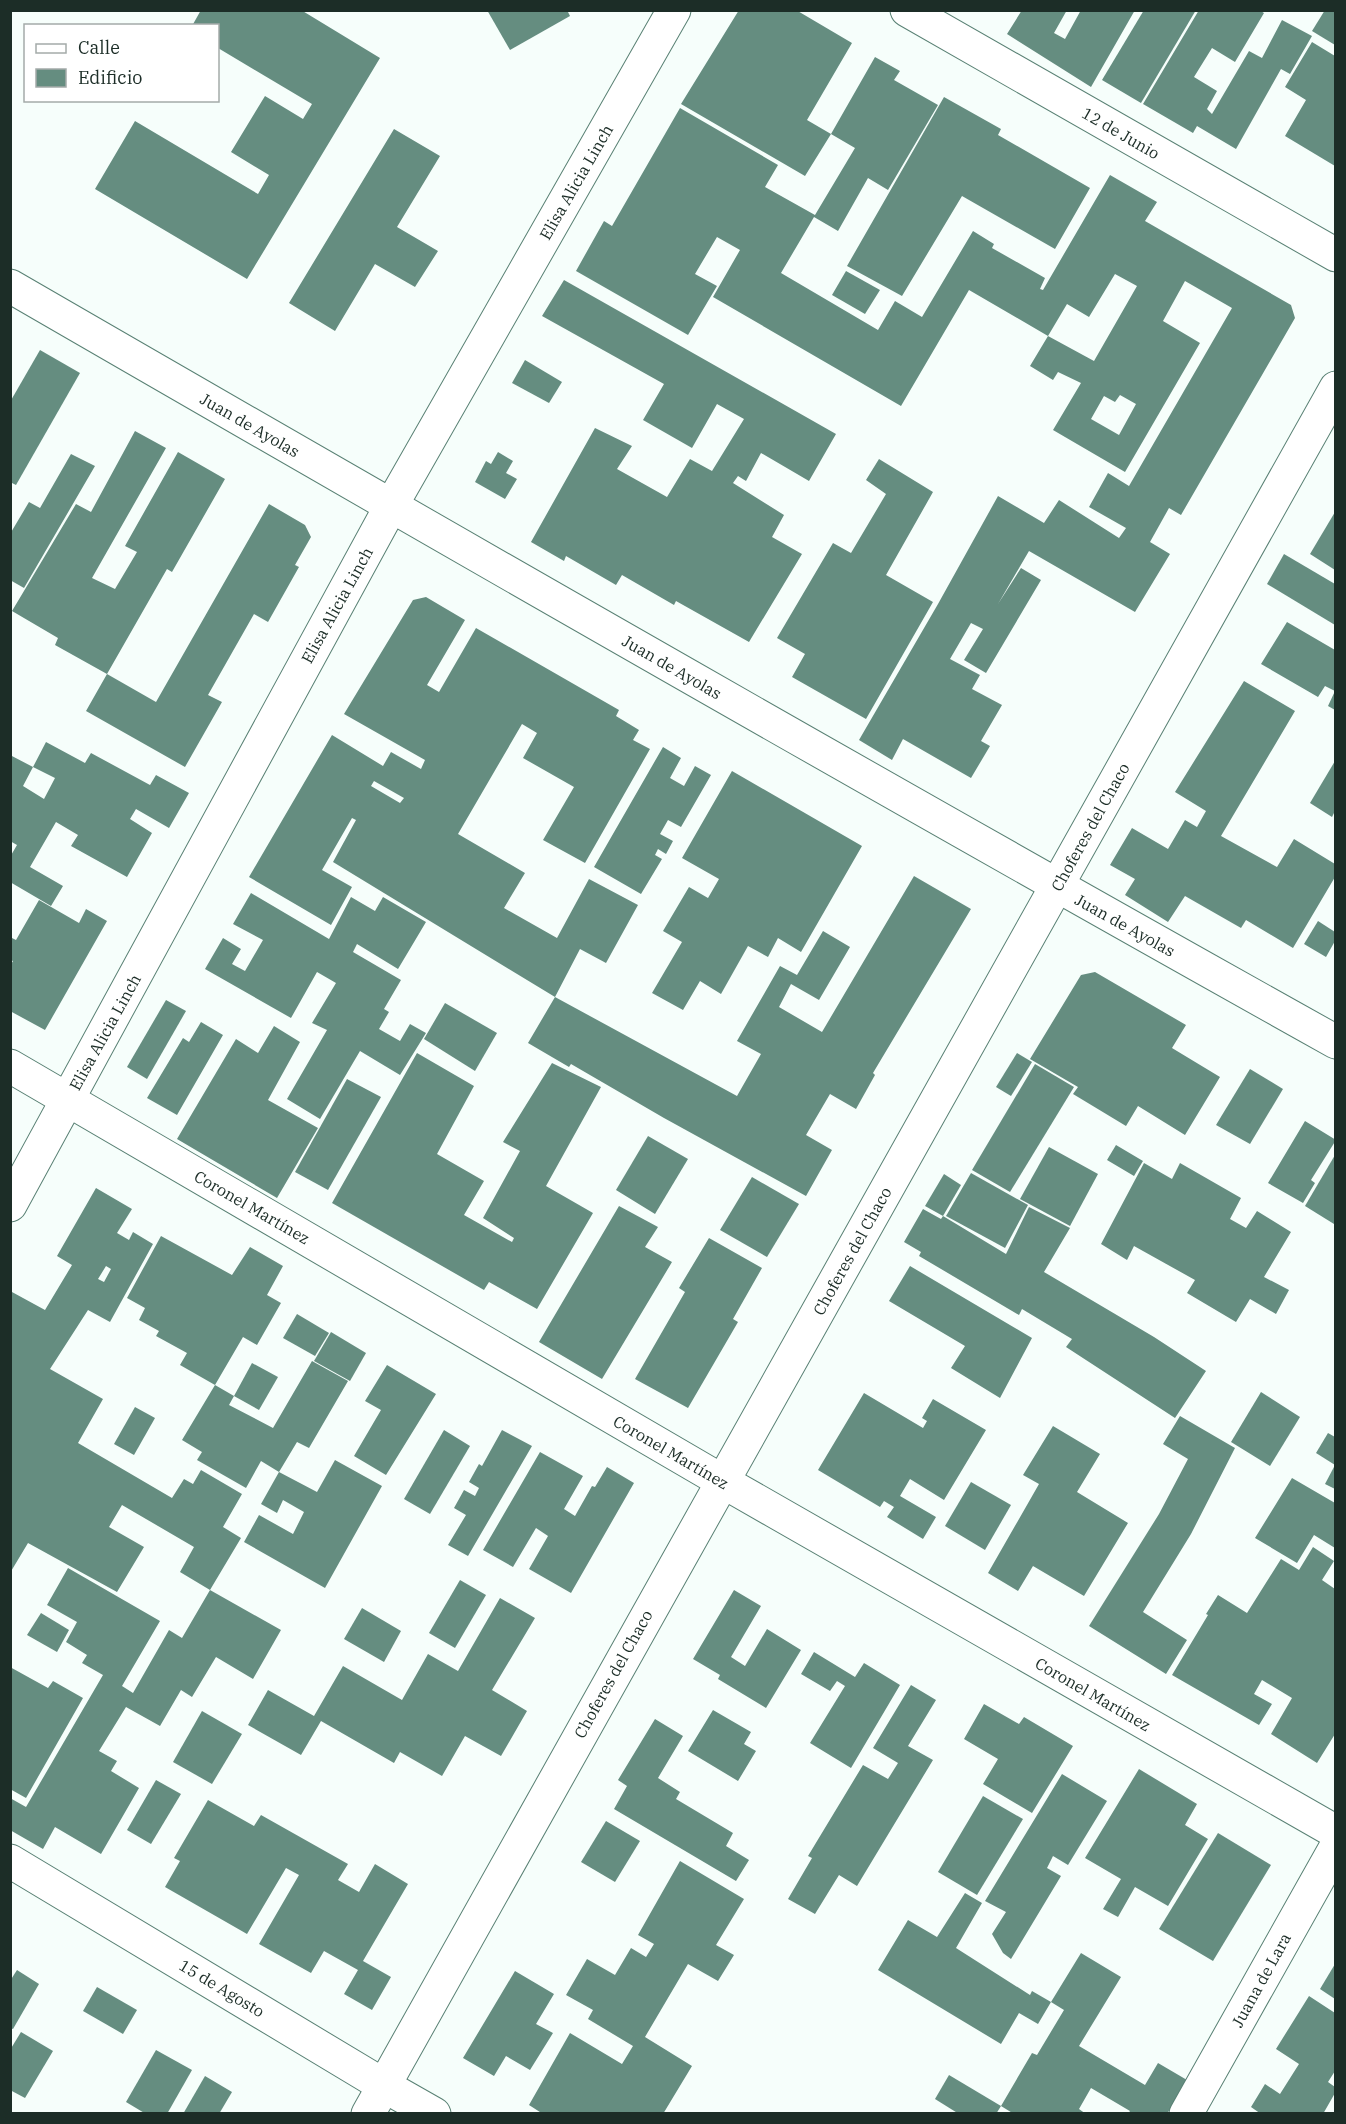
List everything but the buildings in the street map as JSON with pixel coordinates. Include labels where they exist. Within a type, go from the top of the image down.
[{"type":"street","name":"Elisa Alicia Linch","points":[[10,1205],[391,506],[674,10]]},
{"type":"street","name":"12 de Junio","points":[[907,10],[1335,255]]},
{"type":"street","name":"Juan de Ayolas","points":[[10,286],[1057,886],[1335,1042]]},
{"type":"street","name":"Choferes del Chaco","points":[[368,2114],[1335,388]]},
{"type":"street","name":"Coronel Martínez","points":[[10,1066],[722,1482],[1335,1832]]},
{"type":"street","name":"Juana de Lara","points":[[1185,2114],[1335,1847]]},
{"type":"street","name":"15 de Agosto","points":[[10,1861],[434,2114]]}]
